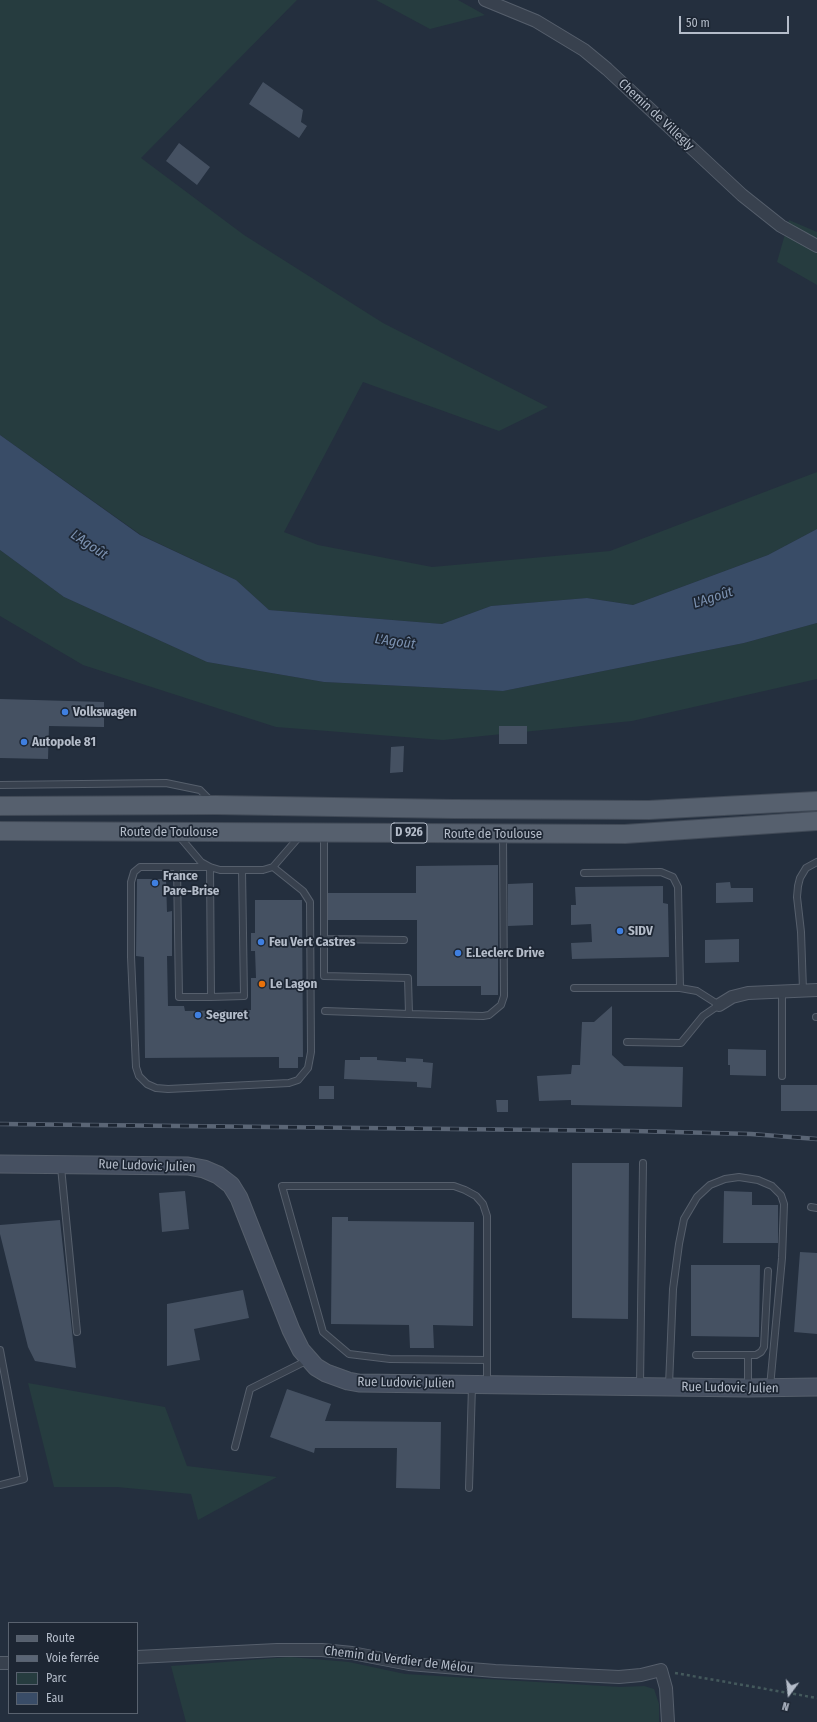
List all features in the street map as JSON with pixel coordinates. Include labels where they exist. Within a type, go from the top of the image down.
[{"type":"main road","name":"Route de Toulouse","points":[[0,806],[216,806],[649,810],[817,801]]},
{"type":"main road","name":"Route de Toulouse","points":[[0,831],[324,834],[625,834],[817,821]]},
{"type":"main road","name":"Rue Ludovic Julien","points":[[0,1164],[188,1166],[204,1169],[218,1175],[230,1185],[239,1198],[291,1330],[301,1350],[309,1360],[326,1373],[348,1381],[359,1383],[669,1387],[817,1387]]},
{"type":"street","name":"Chemin de Villegly","points":[[484,0],[536,20],[584,50],[742,195],[781,226],[817,246]]},
{"type":"street","points":[[719,1005],[740,994],[817,990]]},
{"type":"street","name":"Chemin du Verdier de Mélou","points":[[138,1657],[277,1650],[322,1650],[422,1665],[495,1671],[619,1677],[641,1675],[660,1670]]},
{"type":"street","points":[[660,1670],[666,1688],[668,1722]]},
{"type":"lane","points":[[0,785],[166,782],[200,790],[216,806]]},
{"type":"lane","points":[[175,832],[190,847],[195,856],[210,867]]},
{"type":"lane","points":[[274,867],[303,891],[310,902],[311,1052],[308,1068],[298,1080],[289,1083],[168,1089],[156,1088],[147,1084],[139,1076],[136,1067],[131,957],[131,882],[134,872],[140,867],[210,867],[220,870],[263,870],[274,867],[303,833]]},
{"type":"lane","points":[[324,834],[324,976],[408,978],[409,1014]]},
{"type":"lane","points":[[324,1011],[483,1016],[489,1015],[501,1005],[504,996],[503,834]]},
{"type":"lane","points":[[802,990],[801,932],[797,897],[798,886],[800,878],[806,868],[817,862]]},
{"type":"lane","points":[[177,867],[179,997],[244,996],[242,870]]},
{"type":"lane","points":[[210,867],[211,997]]},
{"type":"lane","points":[[584,873],[661,872],[673,877],[678,886],[680,988]]},
{"type":"lane","points":[[324,939],[404,940]]},
{"type":"lane","points":[[574,988],[680,988],[697,991],[719,1005],[703,1016],[681,1043],[627,1042]]},
{"type":"lane","points":[[782,991],[782,1076]]},
{"type":"lane","points":[[640,1386],[643,1163]]},
{"type":"lane","points":[[60,1164],[77,1332]]},
{"type":"lane","points":[[669,1387],[673,1289],[684,1218],[697,1197],[710,1185],[725,1178],[739,1178],[758,1180],[772,1186],[781,1195],[784,1204],[782,1258],[769,1388]]},
{"type":"lane","points":[[469,1488],[479,1384],[487,1360],[487,1216],[483,1204],[476,1196],[466,1190],[454,1186],[282,1186],[323,1332],[349,1354],[390,1359],[487,1360]]},
{"type":"lane","points":[[696,1355],[756,1355],[761,1352],[764,1347],[768,1271]]},
{"type":"lane","points":[[0,1350],[24,1479],[0,1485]]},
{"type":"lane","points":[[748,1355],[748,1388]]},
{"type":"lane","points":[[236,1447],[250,1389],[309,1360]]},
{"type":"path","points":[[660,1670],[817,1698]]},
{"type":"green space","points":[[0,0],[297,0],[141,158],[244,235],[383,323],[548,407],[499,431],[363,382],[284,532],[318,545],[432,567],[610,551],[817,472],[817,529],[768,555],[633,605],[587,598],[491,606],[442,624],[269,610],[236,580],[141,535],[0,435]]},
{"type":"green space","points":[[376,0],[458,0],[485,15],[430,29]]},
{"type":"green space","points":[[789,220],[817,232],[817,285],[777,262]]},
{"type":"green space","points":[[0,550],[64,597],[207,662],[324,682],[503,691],[744,643],[817,623],[817,679],[632,721],[443,740],[276,727],[83,665],[0,616]]},
{"type":"green space","points":[[28,1383],[165,1407],[187,1466],[277,1477],[198,1520],[191,1494],[117,1487],[54,1487]]},
{"type":"green space","points":[[290,1657],[349,1662],[405,1674],[620,1687],[644,1686],[654,1689],[659,1704],[659,1722],[186,1722],[171,1666]]},
{"type":"water","name":"L'Agoût","points":[[0,435],[140,535],[236,580],[269,610],[442,624],[491,606],[587,598],[633,605],[768,555],[817,529],[817,623],[744,643],[503,691],[324,682],[207,662],[64,597],[0,550]]},
{"type":"building","points":[[263,82],[303,110],[301,122],[307,126],[299,138],[249,104]]},
{"type":"building","points":[[179,143],[210,167],[197,185],[166,161]]},
{"type":"building","name":"Autopole 81","points":[[0,699],[104,702],[104,727],[49,726],[48,759],[0,758]]},
{"type":"building","points":[[499,726],[527,726],[527,744],[499,744]]},
{"type":"building","points":[[404,746],[403,772],[390,773],[391,747]]},
{"type":"building","name":"E.Leclerc Drive","points":[[498,865],[498,995],[481,995],[481,986],[417,986],[417,920],[328,920],[328,893],[416,893],[416,866]]},
{"type":"building","points":[[137,879],[166,879],[167,912],[172,911],[172,956],[167,956],[168,1006],[184,1006],[185,1011],[251,1010],[251,978],[256,978],[255,951],[251,951],[251,933],[255,933],[255,900],[302,900],[303,1057],[298,1057],[298,1068],[279,1068],[279,1057],[145,1058],[144,957],[136,956]]},
{"type":"building","points":[[730,882],[731,888],[753,888],[753,902],[716,903],[716,883]]},
{"type":"building","points":[[533,883],[533,925],[508,926],[508,884]]},
{"type":"building","name":"SIDV","points":[[663,886],[663,903],[668,904],[669,957],[572,959],[571,943],[592,942],[591,924],[571,925],[571,905],[576,905],[575,887]]},
{"type":"building","points":[[739,939],[739,962],[705,963],[705,940]]},
{"type":"building","points":[[612,1006],[612,1055],[624,1066],[683,1067],[682,1107],[571,1105],[571,1100],[539,1101],[537,1076],[571,1074],[572,1065],[580,1065],[582,1022],[594,1022]]},
{"type":"building","points":[[728,1049],[766,1050],[766,1076],[730,1075],[730,1065],[728,1065]]},
{"type":"building","points":[[360,1057],[377,1057],[377,1060],[406,1062],[406,1058],[423,1059],[423,1062],[433,1063],[431,1088],[417,1087],[417,1082],[344,1079],[345,1060],[360,1060]]},
{"type":"building","points":[[781,1085],[817,1085],[817,1111],[781,1111]]},
{"type":"building","points":[[319,1086],[334,1086],[334,1099],[319,1099]]},
{"type":"building","points":[[496,1100],[508,1100],[508,1112],[497,1112]]},
{"type":"building","points":[[572,1163],[629,1163],[628,1319],[572,1318]]},
{"type":"building","points":[[185,1191],[189,1229],[162,1232],[159,1193]]},
{"type":"building","points":[[724,1191],[752,1192],[752,1205],[778,1205],[778,1243],[723,1243]]},
{"type":"building","points":[[332,1217],[348,1217],[348,1221],[474,1222],[473,1326],[433,1325],[434,1348],[410,1348],[409,1325],[331,1324]]},
{"type":"building","points":[[60,1220],[76,1368],[35,1361],[28,1347],[0,1234],[0,1225]]},
{"type":"building","points":[[800,1252],[817,1253],[817,1334],[794,1332]]},
{"type":"building","points":[[691,1265],[760,1265],[759,1337],[691,1336]]},
{"type":"building","points":[[243,1290],[249,1318],[194,1329],[200,1360],[167,1366],[167,1304]]},
{"type":"building","points":[[287,1389],[331,1404],[325,1421],[441,1422],[440,1489],[396,1488],[397,1448],[315,1448],[314,1453],[270,1437]]},
{"type":"railway","points":[[0,1124],[634,1131],[751,1134],[817,1139]]},
{"type":"place","name":"Volkswagen","points":[[65,712]]},
{"type":"place","name":"Autopole 81","points":[[24,742]]},
{"type":"place","name":"France Pare-Brise","points":[[155,883]]},
{"type":"place","name":"SIDV","points":[[620,931]]},
{"type":"place","name":"Feu Vert Castres","points":[[261,942]]},
{"type":"place","name":"E.Leclerc Drive","points":[[458,953]]},
{"type":"place","name":"Le Lagon","points":[[262,984]]},
{"type":"place","name":"Seguret","points":[[198,1015]]}]
